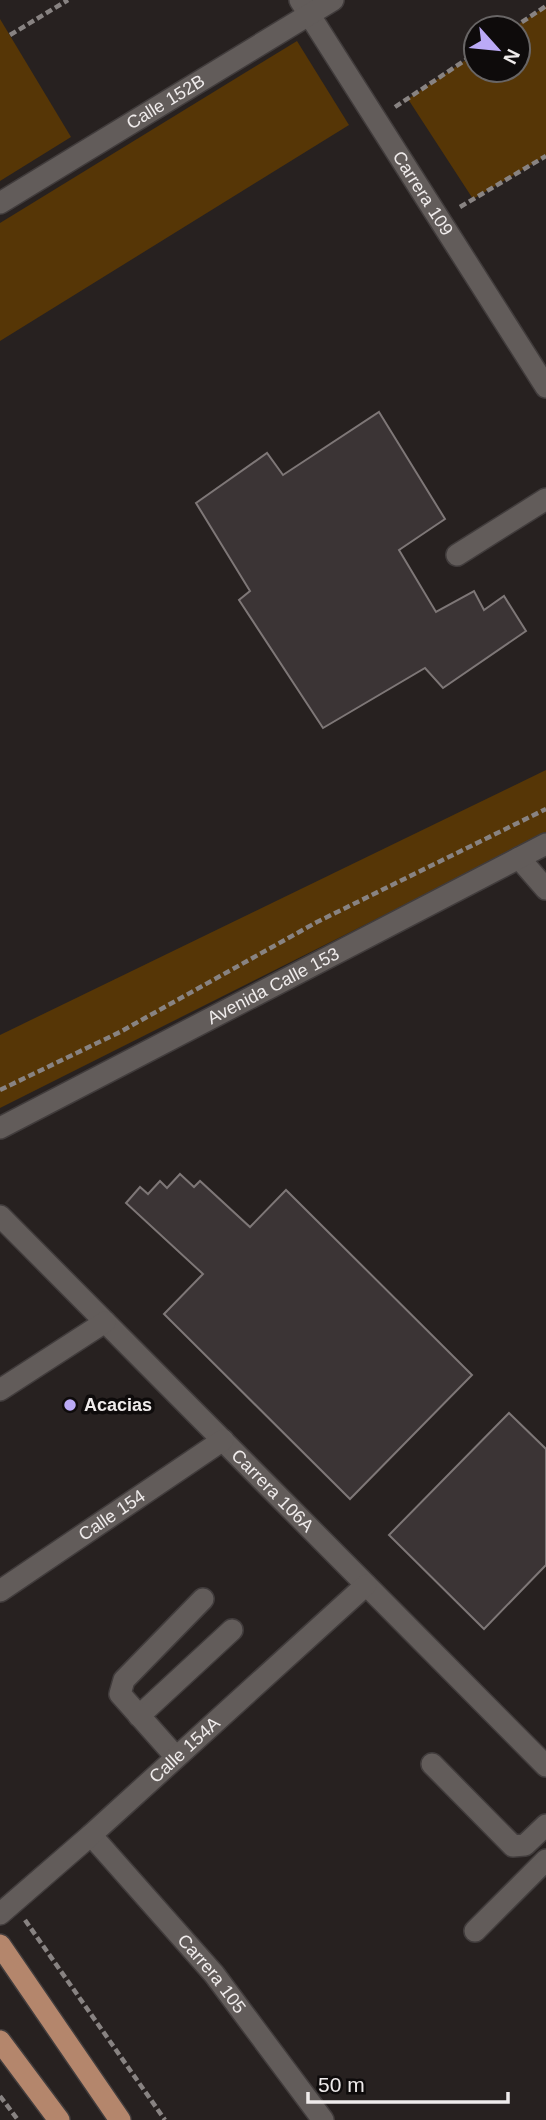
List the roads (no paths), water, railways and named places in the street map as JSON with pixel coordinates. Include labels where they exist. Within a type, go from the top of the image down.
[{"type":"main road","points":[[0,1945],[120,2120]]},
{"type":"main road","points":[[0,2041],[59,2120]]},
{"type":"street","name":"Calle 152B","points":[[0,202],[305,7],[333,0]]},
{"type":"street","name":"Carrera 109","points":[[305,7],[546,387]]},
{"type":"street","points":[[457,555],[546,499]]},
{"type":"street","name":"Avenida Calle 153","points":[[0,1128],[546,845]]},
{"type":"street","points":[[519,858],[546,889]]},
{"type":"street","name":"Carrera 106A","points":[[0,1216],[546,1766]]},
{"type":"street","points":[[0,1390],[105,1322]]},
{"type":"street","name":"Calle 154","points":[[0,1591],[223,1440]]},
{"type":"street","name":"Calle 154A","points":[[7,1909],[366,1585]]},
{"type":"street","points":[[176,1757],[120,1694],[124,1680],[204,1599]]},
{"type":"street","points":[[139,1716],[232,1630]]},
{"type":"street","points":[[432,1764],[513,1846],[525,1845],[546,1825]]},
{"type":"street","name":"Carrera 105","points":[[91,1835],[214,1974],[323,2120]]},
{"type":"street","points":[[475,1931],[546,1860]]},
{"type":"place","name":"Acacias","points":[[70,1405]]}]
